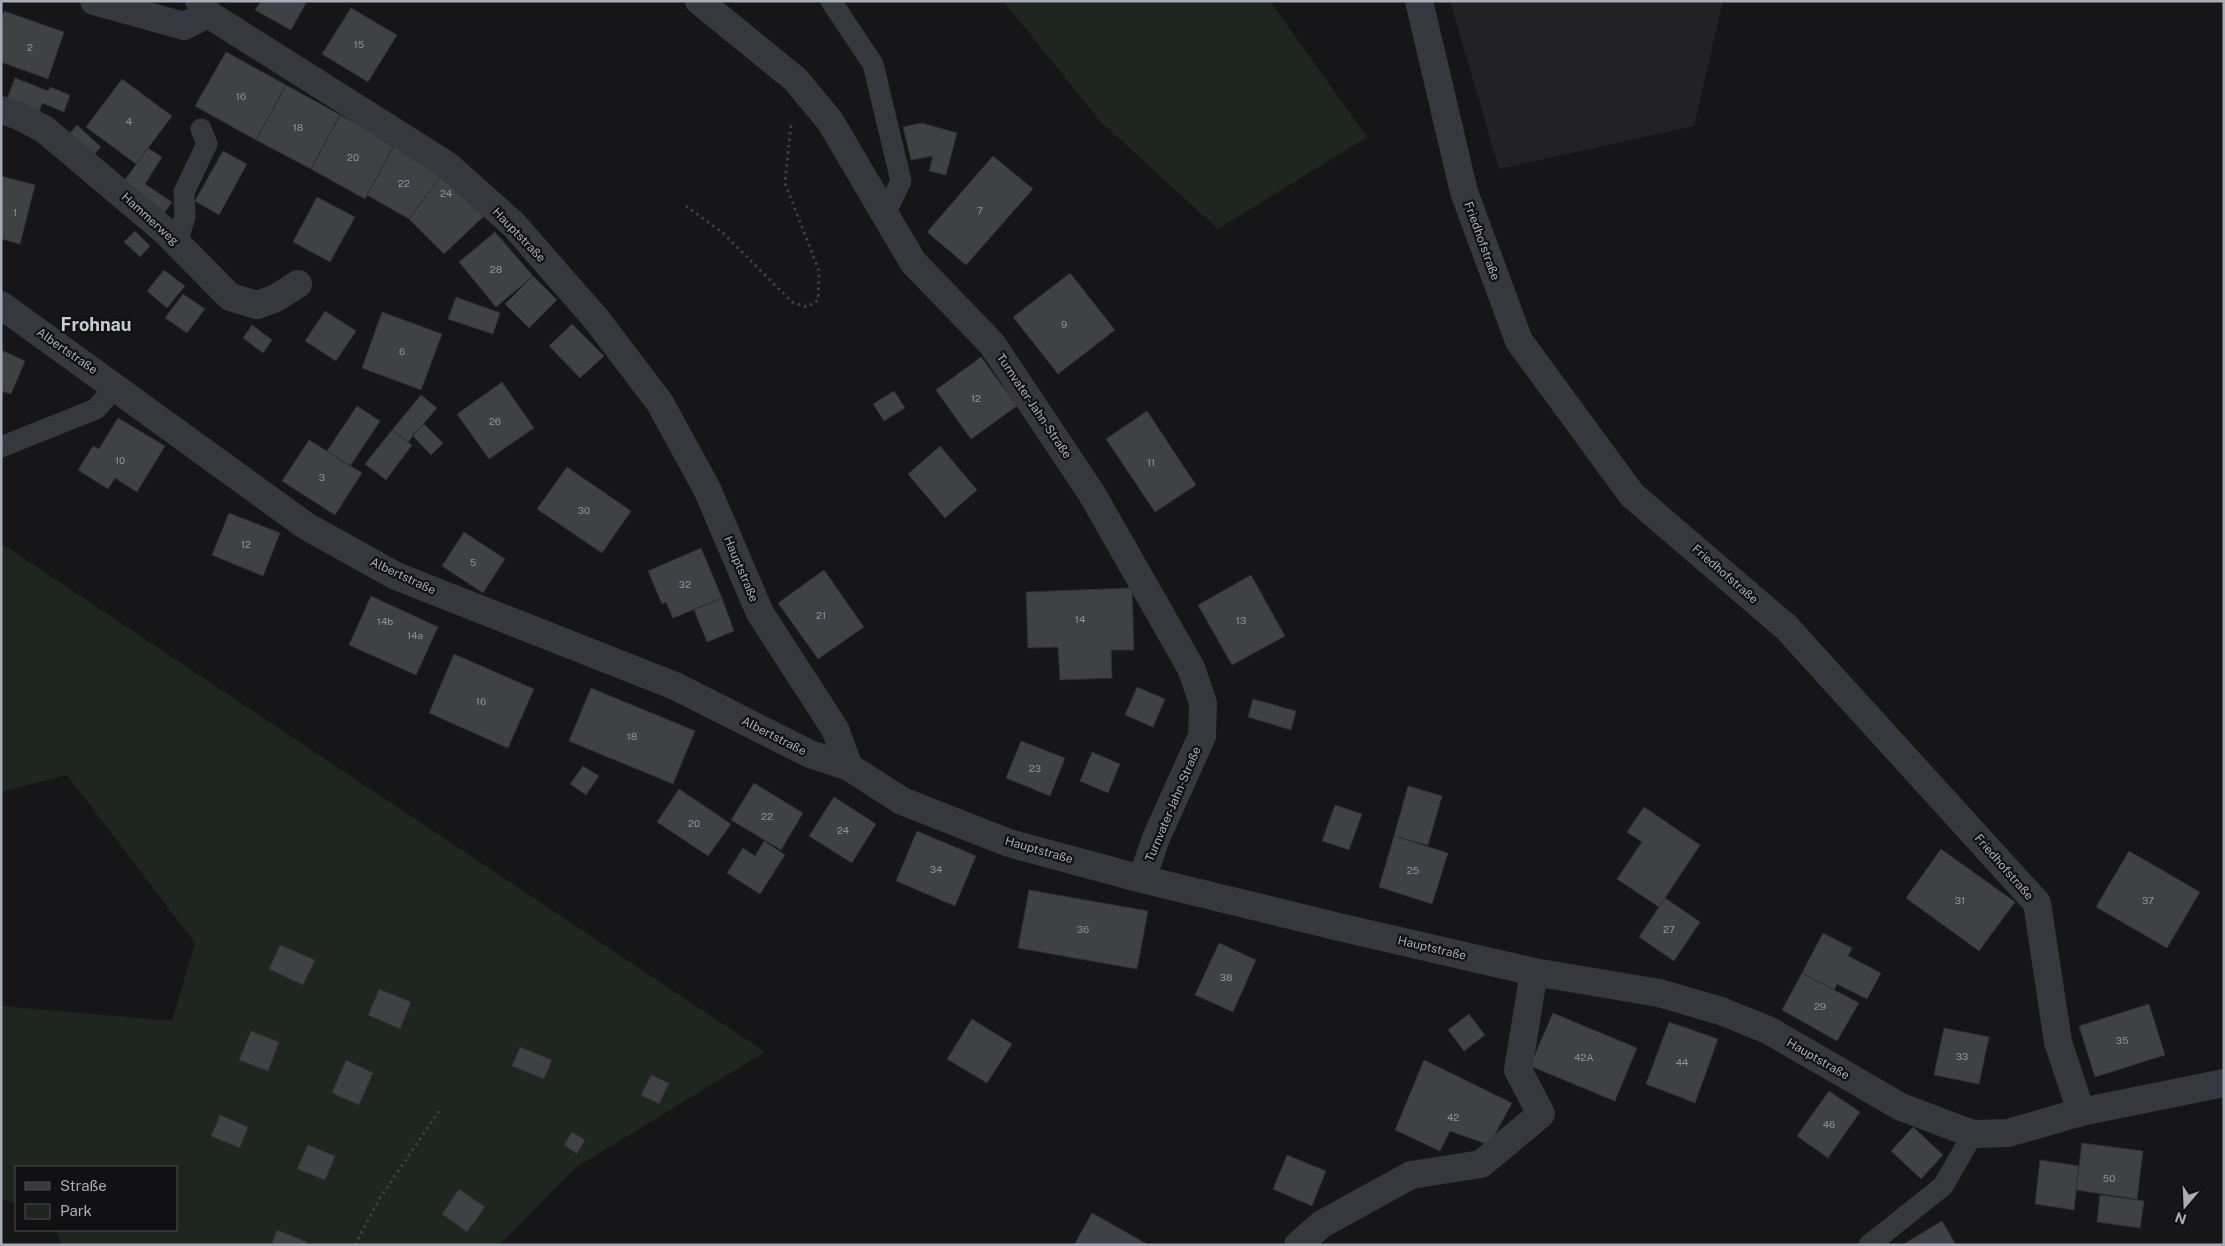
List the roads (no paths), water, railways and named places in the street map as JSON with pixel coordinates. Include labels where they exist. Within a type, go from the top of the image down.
[{"type":"street","points":[[94,1],[184,26],[204,8]]},
{"type":"street","name":"Turnvater-Jahn-Straße","points":[[699,1],[795,79],[830,121],[913,262],[992,344],[1092,494],[1191,668],[1202,703],[1202,736],[1156,838],[1142,878]]},
{"type":"street","name":"Friedhofstraße","points":[[1419,1],[1464,192],[1519,341],[1632,495],[1786,627],[2036,903],[2058,1042],[2081,1112]]},
{"type":"street","name":"Hauptstraße","points":[[204,8],[447,165],[514,225],[597,320],[660,403],[708,489],[760,613],[835,729],[849,767],[902,801],[1009,842],[1142,878],[1338,927],[1534,972],[1659,993],[1721,1011],[1768,1030],[1900,1106],[1973,1134],[2008,1133],[2081,1112],[2224,1083]]},
{"type":"street","name":"Hammerweg","points":[[1,110],[19,116],[44,129],[98,173],[177,244],[230,297],[257,305],[276,298],[298,284]]},
{"type":"street","name":"Albertstraße","points":[[1,304],[306,526],[396,576],[675,686],[810,754],[849,767]]},
{"type":"street","points":[[1298,1245],[1322,1224],[1411,1175],[1481,1164],[1541,1114],[1518,1070],[1534,972]]},
{"type":"lane","points":[[831,1],[872,64],[901,181],[885,214]]},
{"type":"lane","points":[[177,244],[185,216],[184,192],[207,144],[201,129]]},
{"type":"lane","points":[[1,447],[96,409],[116,386]]},
{"type":"lane","points":[[1869,1245],[1943,1186],[1973,1134]]},
{"type":"district","name":"Frohnau","points":[[96,324]]}]
